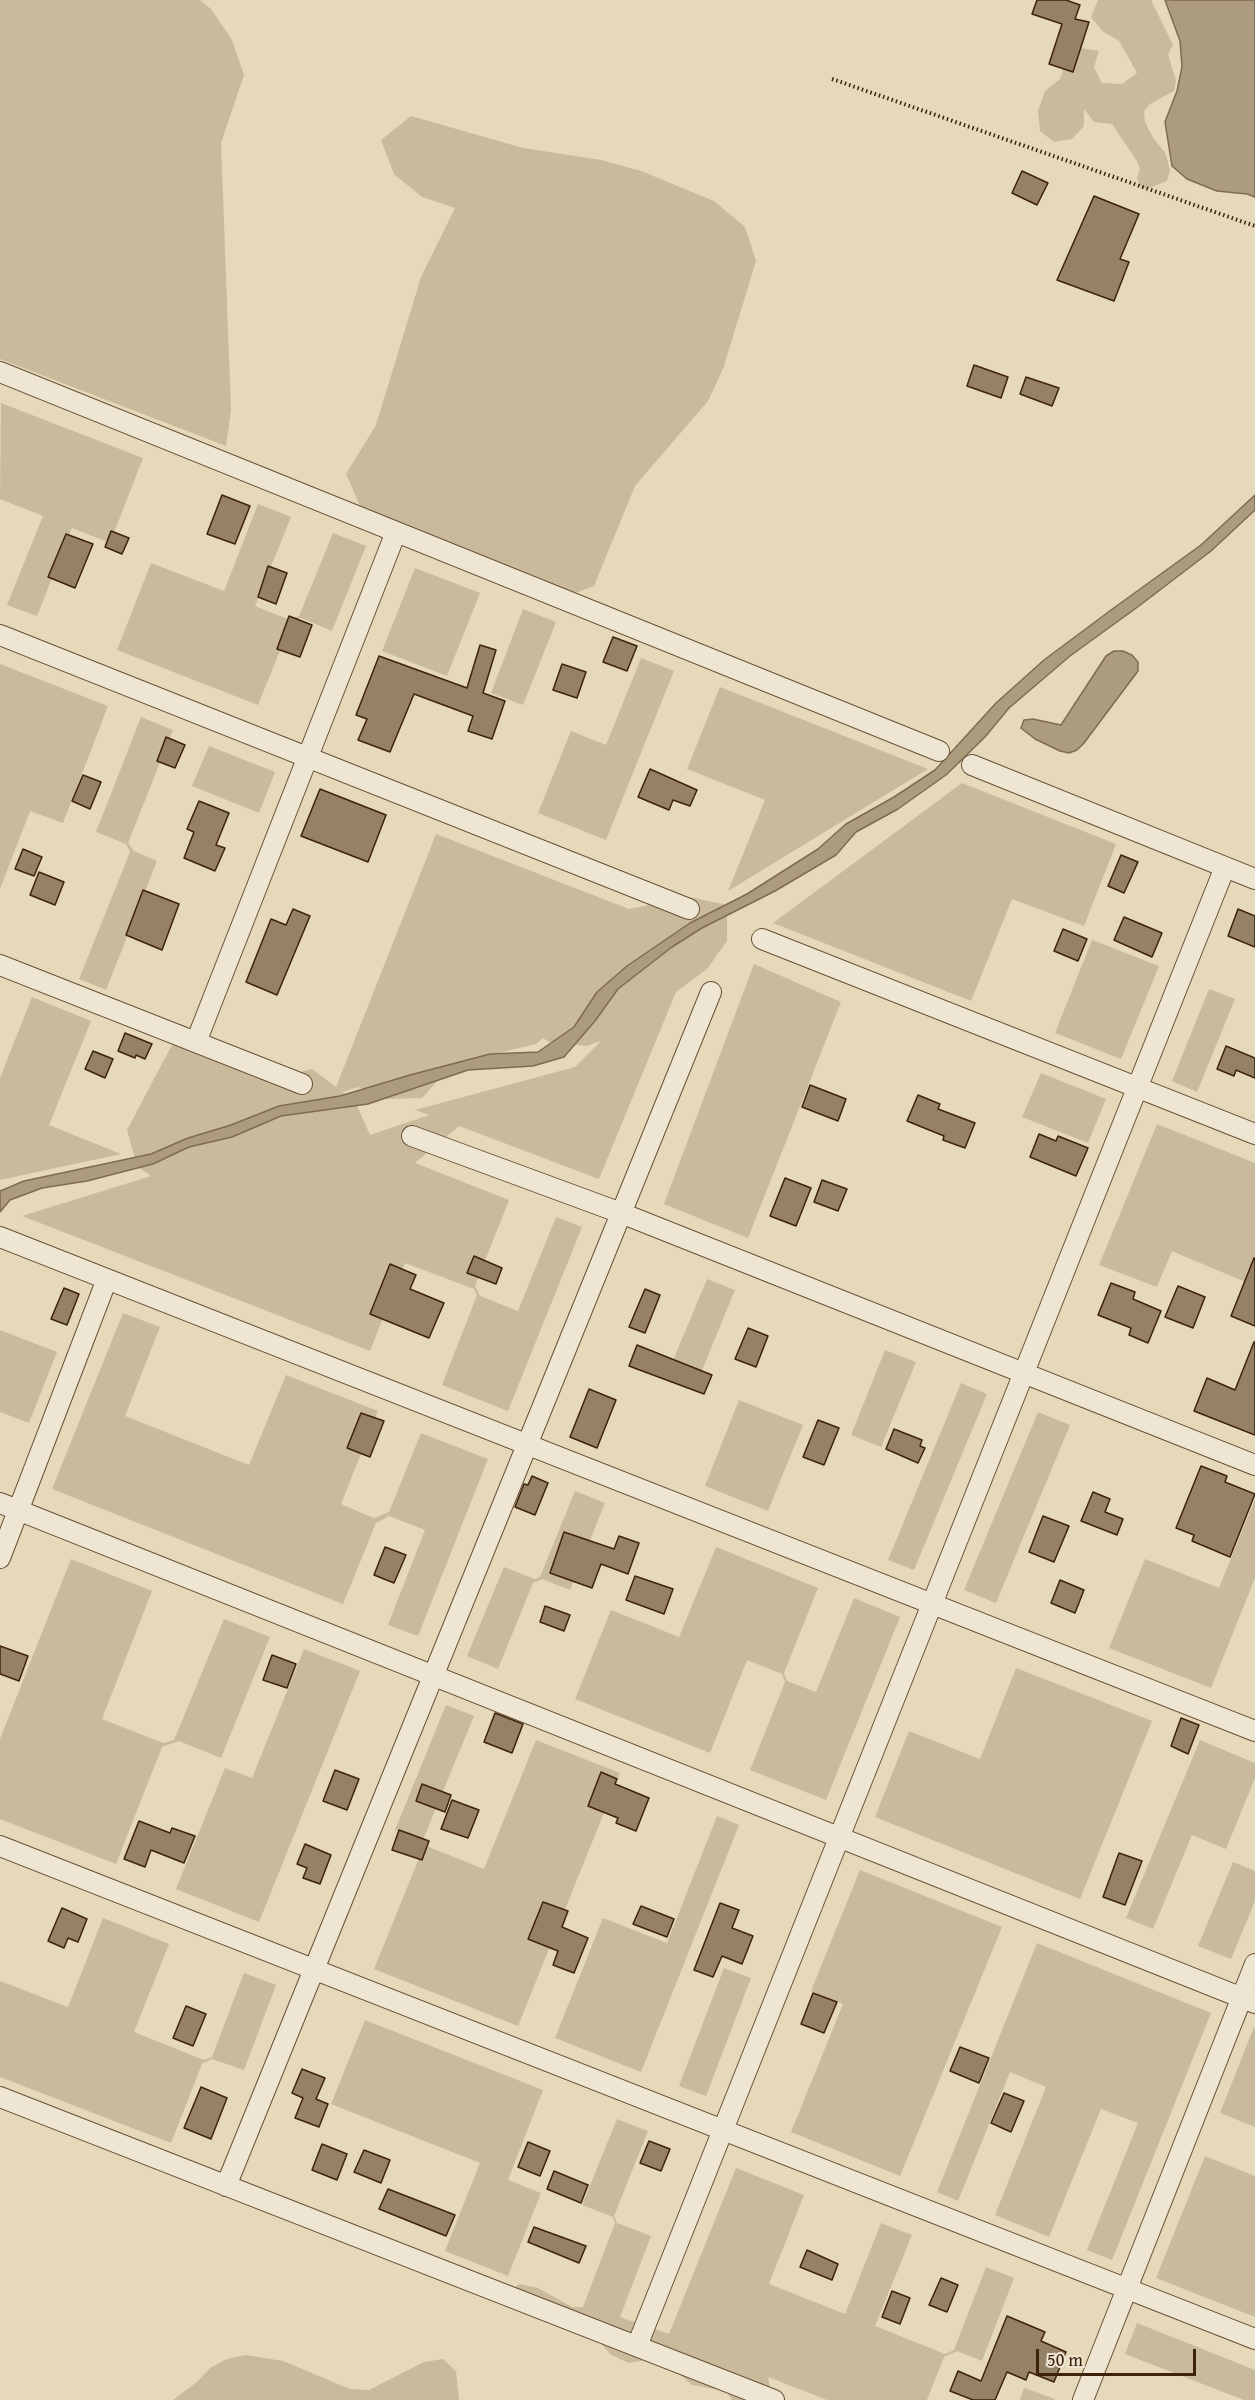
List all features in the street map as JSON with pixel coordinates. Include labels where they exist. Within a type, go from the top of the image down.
[{"type":"street","points":[[0,372],[939,751]]},
{"type":"street","points":[[196,1042],[396,532]]},
{"type":"street","points":[[0,635],[689,909]]},
{"type":"street","points":[[972,765],[1255,879]]},
{"type":"street","points":[[637,2346],[1225,867]]},
{"type":"street","points":[[762,939],[1255,1134]]},
{"type":"street","points":[[0,965],[302,1084]]},
{"type":"street","points":[[226,2186],[711,992]]},
{"type":"street","points":[[412,1136],[621,1213],[1255,1465]]},
{"type":"street","points":[[0,1237],[1255,1731]]},
{"type":"street","points":[[0,1558],[9,1507],[107,1278]]},
{"type":"street","points":[[9,1507],[1249,2000]]},
{"type":"street","points":[[0,1846],[1255,2339]]},
{"type":"street","points":[[1083,2400],[1127,2289],[1249,2000],[1255,1964]]},
{"type":"street","points":[[0,2097],[774,2400]]},
{"type":"path","points":[[832,79],[1255,226]]},
{"type":"shaded area","points":[[0,0],[200,0],[211,9],[232,40],[244,75],[221,143],[231,410],[226,446],[0,359]]},
{"type":"shaded area","points":[[1098,0],[1151,0],[1173,45],[1168,54],[1176,81],[1174,91],[1150,104],[1144,111],[1145,122],[1154,139],[1166,154],[1170,171],[1167,181],[1150,188],[1141,188],[1137,178],[1140,169],[1137,161],[1112,124],[1094,122],[1084,109],[1084,126],[1072,139],[1054,142],[1040,131],[1038,111],[1045,91],[1060,79],[1066,60],[1081,48],[1099,51],[1094,67],[1102,83],[1122,84],[1137,73],[1119,41],[1102,31],[1091,17]]},
{"type":"shaded area","points":[[1165,0],[1255,0],[1255,197],[1217,191],[1187,179],[1172,166],[1165,122],[1177,91],[1182,67],[1180,41]]},
{"type":"shaded area","points":[[411,116],[523,148],[601,160],[641,171],[714,201],[745,227],[756,261],[723,369],[708,401],[635,486],[594,586],[562,598],[361,508],[346,474],[376,425],[421,277],[455,208],[422,197],[394,174],[381,140]]},
{"type":"shaded area","points":[[1,403],[143,458],[110,543],[72,528],[37,616],[7,605],[43,516],[0,499]]},
{"type":"shaded area","points":[[1255,495],[1255,510],[1211,551],[1070,656],[1009,708],[985,737],[946,775],[898,809],[856,832],[836,855],[775,891],[702,928],[672,947],[618,989],[595,1021],[564,1057],[533,1066],[468,1070],[368,1104],[281,1116],[232,1137],[189,1147],[153,1164],[87,1181],[42,1188],[10,1200],[0,1212],[0,1191],[24,1181],[151,1154],[188,1138],[231,1125],[279,1106],[340,1096],[490,1054],[538,1052],[574,1027],[597,992],[627,966],[690,923],[747,894],[818,849],[846,824],[894,797],[935,770],[996,703],[1044,660],[1201,545]]},
{"type":"shaded area","points":[[258,504],[291,517],[255,606],[290,620],[299,616],[333,533],[366,546],[332,631],[301,618],[292,621],[258,705],[117,650],[151,563],[224,591]]},
{"type":"shaded area","points":[[415,568],[480,593],[447,676],[382,651]]},
{"type":"shaded area","points":[[523,609],[556,622],[523,705],[491,693]]},
{"type":"shaded area","points":[[1114,651],[1123,651],[1132,655],[1138,662],[1138,671],[1077,750],[1069,753],[1060,751],[1035,739],[1021,728],[1024,720],[1033,719],[1061,725],[1106,656]]},
{"type":"shaded area","points":[[641,658],[674,671],[606,840],[538,813],[571,731],[606,745]]},
{"type":"shaded area","points":[[0,664],[108,706],[63,823],[30,811],[0,889]]},
{"type":"shaded area","points":[[720,687],[928,769],[728,891],[765,800],[687,769]]},
{"type":"shaded area","points":[[141,717],[173,730],[128,843],[134,851],[157,861],[106,990],[79,979],[130,852],[126,844],[96,832]]},
{"type":"shaded area","points":[[209,746],[275,772],[259,813],[192,786]]},
{"type":"shaded area","points":[[962,783],[1116,844],[1084,926],[1012,899],[971,1001],[773,923]]},
{"type":"shaded area","points":[[436,834],[629,909],[689,897],[727,905],[727,941],[707,969],[676,992],[599,1179],[459,1126],[415,1163],[509,1200],[475,1286],[480,1296],[518,1311],[556,1217],[582,1227],[508,1411],[442,1385],[477,1295],[474,1289],[405,1263],[370,1351],[22,1216],[151,1176],[137,1166],[127,1130],[173,1043],[267,1081],[312,1069],[336,1087]],"holes":[[[543,1038],[549,1042],[587,1046],[601,1041],[575,1067],[415,1110],[429,1115],[370,1135],[355,1101],[342,1092],[358,1087],[386,1099],[422,1098],[453,1064],[536,1044]]]},
{"type":"shaded area","points":[[1092,940],[1159,966],[1121,1059],[1055,1033]]},
{"type":"shaded area","points":[[754,964],[841,1002],[748,1238],[664,1204]]},
{"type":"shaded area","points":[[1209,989],[1235,999],[1197,1092],[1172,1081]]},
{"type":"shaded area","points":[[32,997],[91,1021],[49,1125],[121,1154],[0,1180],[0,1078]]},
{"type":"shaded area","points":[[1041,1073],[1106,1099],[1088,1143],[1022,1117]]},
{"type":"shaded area","points":[[1157,1124],[1255,1163],[1255,1286],[1172,1251],[1157,1287],[1099,1265]]},
{"type":"shaded area","points":[[707,1279],[735,1290],[700,1375],[672,1363]]},
{"type":"shaded area","points":[[123,1313],[160,1327],[125,1416],[249,1465],[286,1375],[378,1411],[341,1504],[374,1518],[389,1512],[421,1433],[488,1459],[418,1636],[388,1625],[425,1530],[389,1516],[376,1523],[343,1604],[52,1489]]},
{"type":"shaded area","points":[[0,1330],[57,1352],[29,1423],[0,1412]]},
{"type":"shaded area","points":[[885,1350],[916,1362],[881,1447],[851,1435]]},
{"type":"shaded area","points":[[961,1383],[987,1394],[914,1570],[888,1560]]},
{"type":"shaded area","points":[[739,1400],[803,1425],[768,1511],[705,1486]]},
{"type":"shaded area","points":[[1038,1412],[1070,1425],[996,1603],[964,1590]]},
{"type":"shaded area","points":[[575,1491],[605,1503],[570,1590],[542,1579],[533,1583],[498,1669],[467,1656],[504,1567],[535,1579],[540,1577]]},
{"type":"shaded area","points":[[1255,1499],[1255,1578],[1211,1688],[1109,1648],[1145,1559],[1219,1588]]},
{"type":"shaded area","points":[[716,1547],[818,1588],[784,1673],[787,1681],[816,1692],[854,1598],[900,1617],[826,1800],[750,1770],[785,1682],[782,1674],[747,1660],[710,1753],[575,1699],[611,1610],[679,1637]]},
{"type":"shaded area","points":[[71,1559],[152,1591],[102,1719],[163,1743],[174,1740],[224,1619],[270,1637],[221,1758],[179,1741],[162,1747],[116,1864],[0,1819],[0,1739]]},
{"type":"shaded area","points":[[304,1649],[360,1671],[259,1922],[176,1889],[225,1768],[252,1778]]},
{"type":"shaded area","points":[[1016,1668],[1152,1721],[1080,1899],[875,1817],[909,1731],[980,1759]]},
{"type":"shaded area","points":[[446,1705],[474,1716],[423,1840],[426,1846],[484,1869],[536,1740],[620,1773],[518,2026],[374,1969],[424,1846],[421,1840],[395,1830]]},
{"type":"shaded area","points":[[1200,1740],[1255,1763],[1255,1778],[1226,1849],[1192,1835],[1153,1929],[1126,1918]]},
{"type":"shaded area","points":[[717,1816],[739,1825],[641,2072],[555,2038],[603,1918],[667,1943]]},
{"type":"shaded area","points":[[1233,1862],[1255,1871],[1255,1901],[1231,1959],[1198,1946]]},
{"type":"shaded area","points":[[860,1870],[1002,1927],[900,2176],[791,2132],[843,2004],[811,1991]]},
{"type":"shaded area","points":[[103,1918],[169,1944],[134,2032],[204,2060],[212,2057],[244,1973],[276,1985],[244,2070],[212,2059],[202,2064],[171,2143],[0,2077],[0,1981],[68,2007]]},
{"type":"shaded area","points":[[1037,1943],[1211,2013],[1112,2260],[1087,2250],[1138,2123],[1101,2109],[1049,2237],[995,2215],[1046,2087],[1010,2072],[958,2201],[937,2192]]},
{"type":"shaded area","points":[[724,1968],[751,1978],[706,2096],[679,2086]]},
{"type":"shaded area","points":[[365,2020],[543,2090],[508,2180],[541,2193],[508,2276],[445,2251],[480,2163],[331,2104]]},
{"type":"shaded area","points":[[1255,2028],[1255,2127],[1220,2113]]},
{"type":"shaded area","points":[[617,2119],[648,2131],[614,2216],[617,2223],[651,2236],[620,2317],[669,2334],[736,2168],[804,2195],[769,2284],[845,2314],[881,2223],[912,2235],[875,2326],[945,2354],[954,2350],[986,2267],[1014,2278],[982,2361],[957,2351],[944,2357],[927,2400],[827,2400],[768,2377],[772,2400],[732,2400],[726,2391],[692,2385],[665,2362],[647,2360],[629,2363],[611,2355],[599,2341],[551,2315],[516,2310],[503,2296],[519,2284],[538,2288],[572,2307],[583,2307],[615,2223],[613,2217],[582,2205]]},
{"type":"shaded area","points":[[1205,2156],[1255,2176],[1255,2317],[1156,2278]]},
{"type":"shaded area","points":[[1137,2323],[1255,2370],[1255,2400],[1244,2400],[1125,2354]]},
{"type":"shaded area","points":[[245,2355],[283,2361],[350,2389],[369,2390],[424,2362],[443,2359],[456,2371],[459,2400],[173,2400],[197,2382],[210,2368],[227,2359]]},
{"type":"shaded area","points":[[1024,2388],[1055,2399],[1020,2400]]},
{"type":"building","points":[[1037,0],[1066,0],[1080,5],[1075,19],[1089,22],[1073,72],[1049,64],[1062,24],[1032,14]]},
{"type":"building","points":[[1022,171],[1048,183],[1037,205],[1012,193]]},
{"type":"building","points":[[1094,196],[1139,214],[1120,259],[1129,262],[1114,301],[1057,280]]},
{"type":"building","points":[[974,365],[1008,377],[1001,398],[967,386]]},
{"type":"building","points":[[1026,377],[1059,388],[1052,406],[1020,394]]},
{"type":"building","points":[[222,495],[250,506],[235,544],[207,534]]},
{"type":"building","points":[[111,531],[129,538],[122,554],[105,547]]},
{"type":"building","points":[[66,534],[93,544],[75,588],[48,577]]},
{"type":"building","points":[[268,566],[287,573],[276,604],[258,597]]},
{"type":"building","points":[[289,616],[312,625],[300,657],[277,649]]},
{"type":"building","points":[[613,637],[637,646],[627,671],[603,662]]},
{"type":"building","points":[[480,645],[496,650],[483,693],[505,701],[492,739],[468,731],[473,716],[414,694],[390,752],[358,740],[367,719],[356,715],[379,656],[467,688]]},
{"type":"building","points":[[562,664],[586,672],[577,698],[553,690]]},
{"type":"building","points":[[166,737],[185,745],[175,768],[157,761]]},
{"type":"building","points":[[650,769],[697,790],[690,806],[673,800],[669,810],[638,797]]},
{"type":"building","points":[[83,775],[101,782],[90,809],[72,801]]},
{"type":"building","points":[[320,789],[386,815],[368,862],[301,836]]},
{"type":"building","points":[[199,801],[229,813],[216,845],[225,848],[215,871],[184,858],[194,832],[187,829]]},
{"type":"building","points":[[23,849],[42,857],[34,876],[15,869]]},
{"type":"building","points":[[1121,855],[1138,862],[1124,893],[1108,886]]},
{"type":"building","points":[[39,872],[64,882],[55,905],[30,895]]},
{"type":"building","points":[[143,890],[179,904],[162,950],[126,935]]},
{"type":"building","points":[[293,909],[310,916],[277,995],[246,982],[271,919],[286,925]]},
{"type":"building","points":[[1238,909],[1255,916],[1255,947],[1228,936]]},
{"type":"building","points":[[1124,917],[1162,933],[1152,957],[1114,940]]},
{"type":"building","points":[[1063,929],[1087,939],[1078,961],[1054,951]]},
{"type":"building","points":[[125,1033],[152,1044],[145,1059],[136,1055],[135,1058],[118,1051]]},
{"type":"building","points":[[1226,1046],[1255,1058],[1255,1078],[1236,1070],[1234,1076],[1217,1069]]},
{"type":"building","points":[[93,1051],[113,1059],[105,1078],[85,1069]]},
{"type":"building","points":[[810,1085],[846,1099],[838,1121],[802,1107]]},
{"type":"building","points":[[918,1095],[940,1104],[938,1109],[975,1123],[965,1148],[943,1140],[944,1136],[907,1121]]},
{"type":"building","points":[[1039,1134],[1056,1141],[1058,1136],[1088,1148],[1076,1176],[1030,1157]]},
{"type":"building","points":[[785,1178],[811,1188],[796,1226],[770,1216]]},
{"type":"building","points":[[822,1180],[847,1189],[838,1211],[814,1202]]},
{"type":"building","points":[[474,1256],[502,1268],[496,1284],[467,1273]]},
{"type":"building","points":[[1255,1258],[1255,1326],[1231,1316]]},
{"type":"building","points":[[390,1264],[416,1275],[410,1289],[444,1303],[429,1338],[370,1314]]},
{"type":"building","points":[[1111,1283],[1135,1292],[1133,1299],[1161,1311],[1148,1343],[1129,1335],[1131,1328],[1098,1315]]},
{"type":"building","points":[[1178,1286],[1205,1297],[1193,1328],[1165,1317]]},
{"type":"building","points":[[64,1288],[79,1294],[67,1325],[51,1319]]},
{"type":"building","points":[[645,1289],[660,1295],[645,1333],[629,1327]]},
{"type":"building","points":[[748,1328],[768,1336],[756,1367],[735,1359]]},
{"type":"building","points":[[1254,1342],[1255,1435],[1194,1411],[1207,1378],[1235,1390]]},
{"type":"building","points":[[637,1345],[712,1375],[704,1394],[629,1366]]},
{"type":"building","points":[[589,1389],[616,1400],[597,1448],[570,1437]]},
{"type":"building","points":[[361,1413],[384,1421],[370,1457],[347,1448]]},
{"type":"building","points":[[818,1420],[839,1428],[824,1465],[803,1457]]},
{"type":"building","points":[[894,1429],[922,1440],[920,1446],[925,1448],[918,1463],[886,1449]]},
{"type":"building","points":[[1201,1466],[1227,1476],[1225,1482],[1255,1494],[1230,1557],[1192,1541],[1194,1535],[1176,1528]]},
{"type":"building","points":[[532,1476],[548,1483],[535,1515],[515,1507],[524,1484],[528,1485]]},
{"type":"building","points":[[1093,1492],[1110,1499],[1105,1512],[1123,1519],[1117,1535],[1081,1521]]},
{"type":"building","points":[[1043,1516],[1069,1526],[1054,1562],[1029,1552]]},
{"type":"building","points":[[564,1532],[614,1549],[619,1536],[639,1543],[628,1574],[601,1564],[592,1588],[550,1573]]},
{"type":"building","points":[[385,1547],[406,1555],[394,1583],[374,1575]]},
{"type":"building","points":[[635,1576],[673,1589],[664,1614],[626,1600]]},
{"type":"building","points":[[1060,1580],[1084,1590],[1075,1613],[1051,1603]]},
{"type":"building","points":[[545,1606],[570,1615],[564,1631],[540,1622]]},
{"type":"building","points":[[0,1646],[28,1656],[19,1681],[0,1674]]},
{"type":"building","points":[[272,1655],[296,1664],[287,1688],[263,1680]]},
{"type":"building","points":[[495,1713],[523,1724],[512,1753],[484,1742]]},
{"type":"building","points":[[1181,1718],[1199,1725],[1188,1754],[1171,1746]]},
{"type":"building","points":[[335,1770],[359,1779],[347,1810],[323,1801]]},
{"type":"building","points":[[601,1772],[617,1779],[615,1784],[649,1798],[636,1831],[616,1823],[618,1818],[588,1806]]},
{"type":"building","points":[[422,1784],[451,1795],[445,1812],[416,1801]]},
{"type":"building","points":[[452,1800],[479,1810],[468,1838],[441,1829]]},
{"type":"building","points":[[139,1821],[170,1833],[172,1828],[195,1836],[184,1863],[151,1850],[145,1867],[124,1859]]},
{"type":"building","points":[[399,1830],[429,1841],[422,1860],[392,1850]]},
{"type":"building","points":[[305,1844],[331,1855],[320,1884],[303,1878],[307,1868],[297,1864]]},
{"type":"building","points":[[1119,1853],[1142,1861],[1125,1905],[1103,1897]]},
{"type":"building","points":[[543,1902],[568,1911],[562,1927],[588,1938],[574,1973],[553,1965],[558,1951],[528,1939]]},
{"type":"building","points":[[720,1903],[739,1910],[732,1928],[753,1936],[742,1964],[722,1956],[713,1977],[694,1970]]},
{"type":"building","points":[[641,1906],[674,1919],[667,1937],[633,1924]]},
{"type":"building","points":[[62,1908],[87,1919],[78,1942],[68,1938],[64,1948],[48,1941]]},
{"type":"building","points":[[813,1993],[837,2002],[824,2033],[801,2024]]},
{"type":"building","points":[[186,2006],[206,2014],[193,2046],[173,2038]]},
{"type":"building","points":[[960,2047],[989,2058],[979,2083],[950,2071]]},
{"type":"building","points":[[302,2069],[325,2078],[316,2099],[328,2104],[319,2127],[295,2118],[303,2098],[292,2093]]},
{"type":"building","points":[[201,2087],[227,2098],[211,2139],[184,2128]]},
{"type":"building","points":[[1004,2093],[1024,2101],[1011,2132],[991,2123]]},
{"type":"building","points":[[649,2141],[670,2149],[661,2171],[640,2163]]},
{"type":"building","points":[[528,2142],[550,2151],[540,2176],[518,2167]]},
{"type":"building","points":[[322,2144],[347,2154],[337,2180],[312,2170]]},
{"type":"building","points":[[364,2150],[390,2160],[381,2183],[354,2172]]},
{"type":"building","points":[[554,2171],[588,2185],[581,2203],[547,2189]]},
{"type":"building","points":[[388,2189],[455,2215],[446,2236],[379,2209]]},
{"type":"building","points":[[534,2227],[586,2246],[579,2263],[528,2242]]},
{"type":"building","points":[[807,2250],[838,2264],[832,2280],[800,2267]]},
{"type":"building","points":[[941,2278],[958,2285],[947,2312],[929,2305]]},
{"type":"building","points":[[892,2291],[910,2298],[900,2324],[882,2317]]},
{"type":"building","points":[[1007,2316],[1045,2332],[1041,2341],[1066,2352],[1054,2382],[1029,2372],[1026,2380],[1007,2372],[995,2400],[973,2400],[950,2391],[958,2371],[981,2381]]}]
